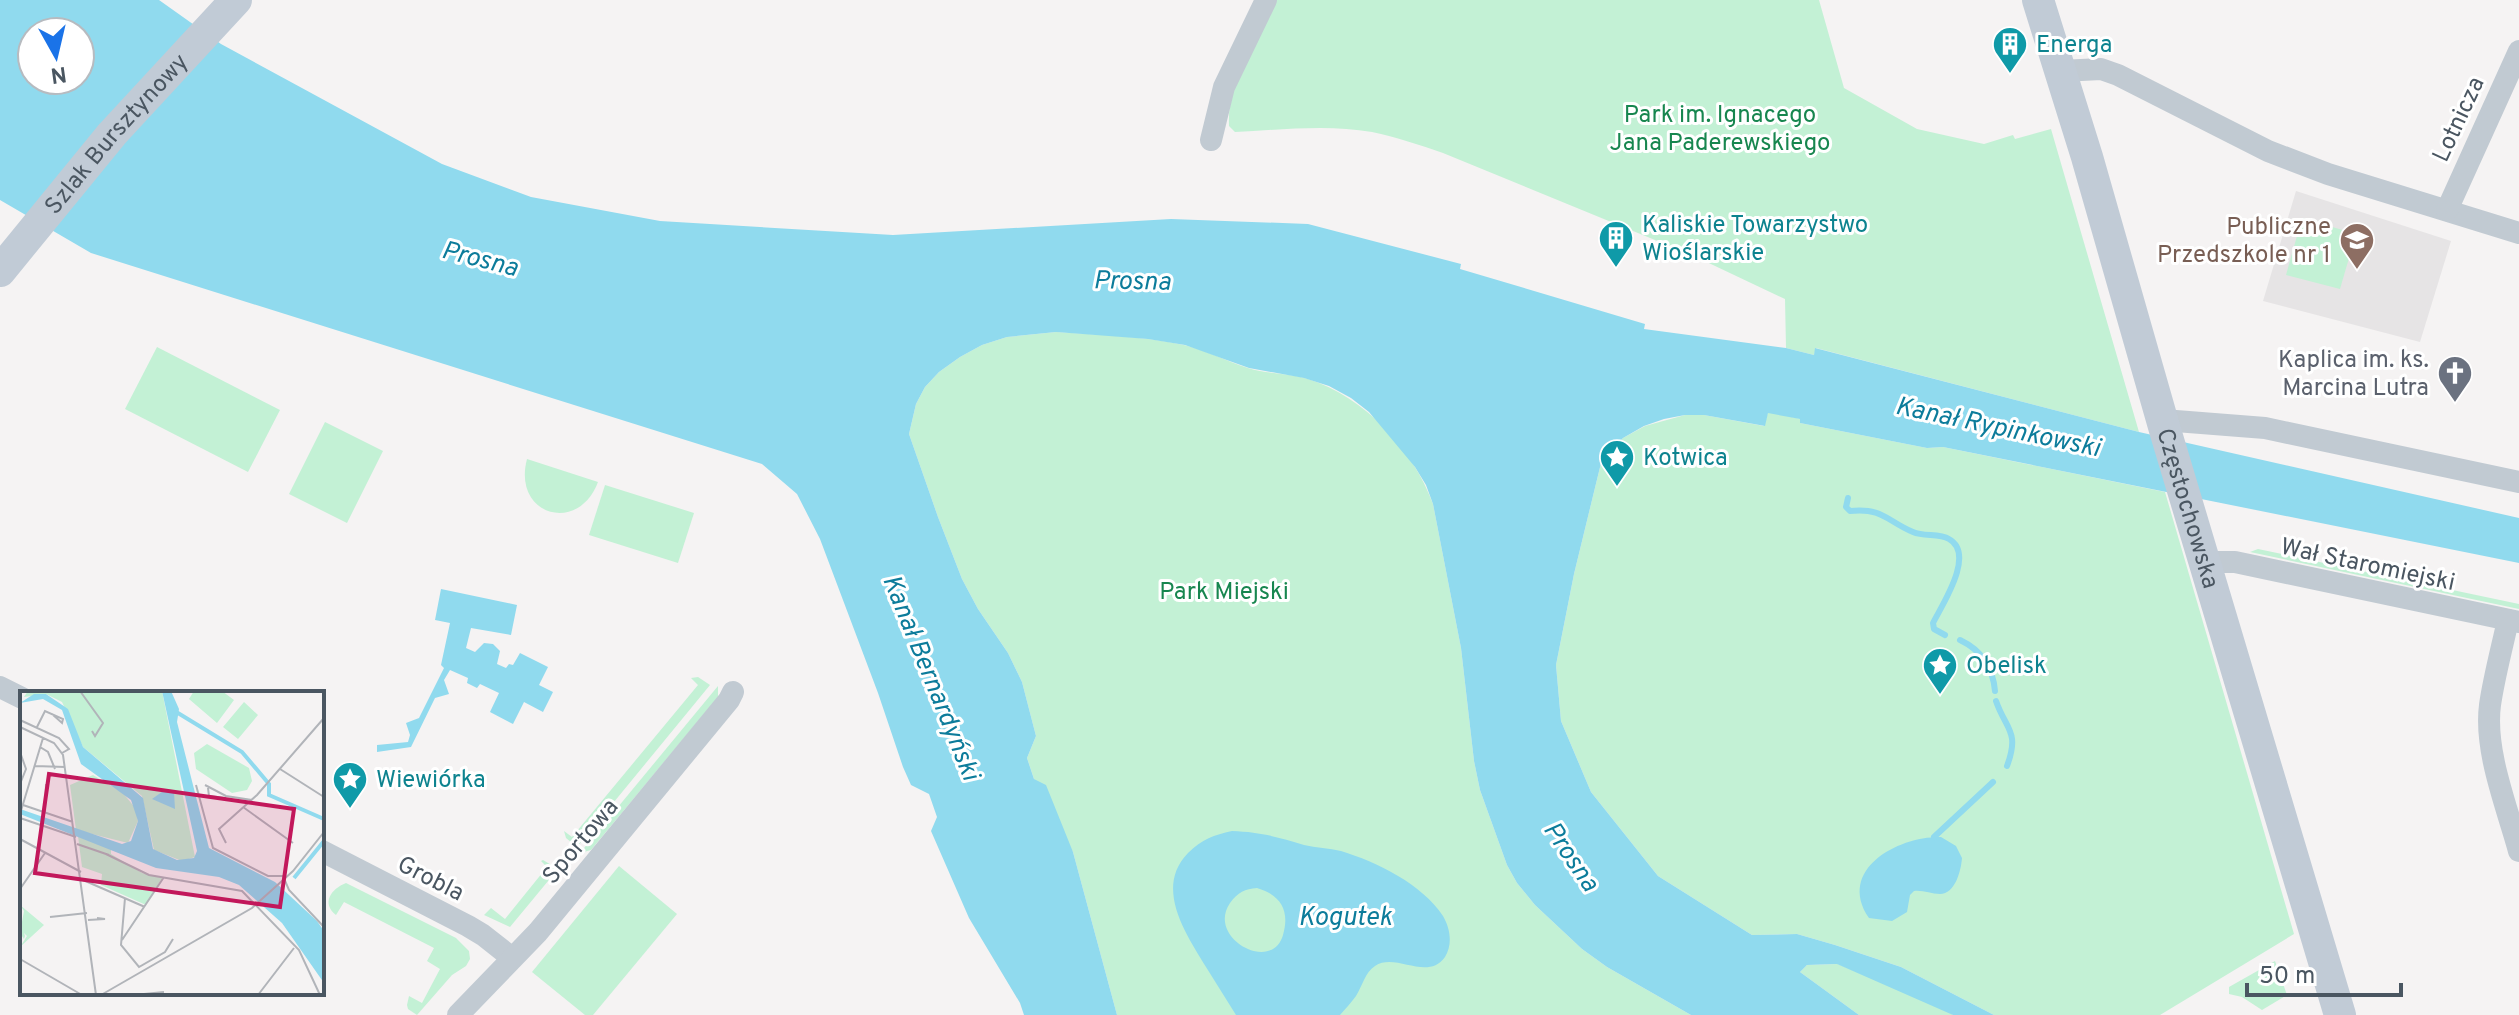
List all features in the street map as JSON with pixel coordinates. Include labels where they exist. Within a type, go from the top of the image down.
[{"type":"street","points":[[1211,140],[1224,87],[1266,0]]},
{"type":"street","name":"Częstochowska","points":[[2038,0],[2340,1015]]},
{"type":"street","name":"Szlak Bursztynowy","points":[[9,259],[112,134],[232,4]]},
{"type":"street","name":"Lotnicza","points":[[2447,210],[2519,51]]},
{"type":"street","points":[[2061,71],[2101,69],[2118,75],[2268,151],[2328,174],[2519,233]]},
{"type":"street","points":[[2164,425],[2265,428],[2519,482]]},
{"type":"street","name":"Wał Staromiejski","points":[[2206,565],[2235,562],[2514,621]]},
{"type":"street","points":[[2514,621],[2490,706],[2490,725],[2494,758],[2519,851]]},
{"type":"street","points":[[0,687],[20,697]]},
{"type":"street","name":"Sportowa","points":[[458,1015],[538,932],[733,692]]},
{"type":"street","name":"Grobla","points":[[324,852],[468,926],[512,958]]},
{"type":"shaded area","name":"Publiczne Przedszkole nr 1","points":[[2296,191],[2451,241],[2420,342],[2263,301]]},
{"type":"green space","name":"Park im. Ignacego Jana Paderewskiego","points":[[1274,0],[1819,0],[1844,88],[1917,129],[1984,144],[2013,135],[2015,139],[2051,129],[2139,432],[1816,348],[1814,355],[1786,348],[1785,299],[1694,256],[1426,147],[1381,134],[1338,128],[1235,132],[1229,126],[1232,93],[1250,46]]},
{"type":"green space","points":[[2302,218],[2356,234],[2340,289],[2286,275]]},
{"type":"green space","name":"Park Miejski","points":[[1056,332],[1168,342],[1192,347],[1255,370],[1308,379],[1349,398],[1400,445],[1433,504],[1461,648],[1474,761],[1480,790],[1507,865],[1535,905],[1582,949],[1607,967],[1691,1015],[1117,1015],[1073,852],[1034,779],[1027,758],[1036,736],[1022,682],[1008,653],[962,579],[909,434],[916,404],[925,387],[960,357],[982,345],[1007,337]]},
{"type":"green space","points":[[157,347],[280,410],[248,472],[125,409]]},
{"type":"green space","points":[[1768,412],[1801,419],[1800,423],[1927,448],[1943,447],[2165,492],[2294,934],[2160,1015],[1994,1015],[1901,967],[1835,945],[1797,934],[1752,935],[1658,876],[1591,792],[1561,721],[1556,665],[1574,574],[1602,459],[1623,438],[1645,426],[1685,415],[1704,415],[1764,426]]},
{"type":"green space","points":[[325,422],[383,451],[347,523],[289,494]]},
{"type":"green space","points":[[527,459],[598,482],[589,499],[576,509],[563,513],[549,511],[538,505],[529,494],[525,478]]},
{"type":"green space","points":[[605,485],[694,513],[678,563],[589,535]]},
{"type":"green space","points":[[2258,549],[2519,604],[2519,609],[2250,552]]},
{"type":"green space","points":[[698,677],[710,685],[577,847],[566,838],[564,831],[572,837],[698,685],[691,678]]},
{"type":"green space","points":[[718,686],[718,697],[591,850],[580,853]]},
{"type":"green space","points":[[543,860],[558,869],[510,927],[484,915],[491,908],[505,919],[547,867]]},
{"type":"green space","points":[[619,866],[677,914],[593,1015],[585,1015],[532,972]]},
{"type":"green space","points":[[346,883],[456,938],[469,951],[470,959],[466,966],[452,975],[417,1015],[408,1009],[409,996],[422,1003],[440,969],[427,961],[434,948],[344,902],[336,915],[329,906],[330,897]]},
{"type":"green space","points":[[2275,961],[2287,995],[2262,1010],[2242,997],[2229,994],[2229,987]]},
{"type":"green space","points":[[1838,964],[1953,1015],[1859,1015],[1800,972],[1807,965]]},
{"type":"water","points":[[0,0],[159,0],[221,44],[442,164],[531,197],[660,221],[893,235],[1171,219],[1308,224],[1461,264],[1460,269],[1645,324],[1644,329],[1786,348],[1814,355],[1815,348],[2139,432],[2519,518],[2519,563],[1943,447],[1927,448],[1800,423],[1800,419],[1768,413],[1765,426],[1704,415],[1685,415],[1644,426],[1623,438],[1602,459],[1556,665],[1561,721],[1591,792],[1658,876],[1752,935],[1797,934],[1835,945],[1901,967],[1994,1015],[1953,1015],[1837,964],[1807,965],[1800,972],[1859,1015],[1691,1015],[1607,967],[1582,949],[1535,905],[1507,865],[1480,790],[1474,761],[1461,648],[1433,504],[1415,467],[1369,412],[1329,386],[1249,368],[1185,345],[1056,332],[1007,337],[982,345],[939,372],[925,387],[916,404],[909,434],[962,579],[1008,653],[1022,682],[1036,736],[1027,758],[1034,779],[1046,785],[1073,852],[1117,1015],[1024,1015],[1020,1003],[969,918],[931,831],[937,817],[929,794],[911,785],[903,767],[820,539],[797,494],[762,464],[91,253],[0,200]]},
{"type":"water","points":[[441,589],[517,605],[511,635],[471,628],[466,648],[475,652],[484,643],[493,644],[500,651],[497,664],[506,668],[509,664],[513,665],[520,653],[548,667],[539,685],[553,692],[543,712],[524,702],[513,724],[490,712],[499,693],[480,684],[477,688],[467,683],[468,678],[450,670],[444,680],[449,694],[435,698],[411,747],[377,752],[377,745],[408,742],[410,735],[406,723],[419,718],[444,668],[441,665],[450,623],[435,620]]},
{"type":"water","name":"Kogutek","points":[[1232,831],[1341,851],[1398,876],[1423,894],[1443,916],[1450,936],[1445,957],[1429,967],[1392,962],[1375,966],[1340,1015],[1236,1015],[1190,940],[1173,896],[1178,867],[1188,853],[1203,841]],"holes":[[[1257,888],[1282,905],[1285,926],[1277,946],[1267,951],[1255,951],[1233,939],[1225,916],[1230,903],[1242,892]]]},
{"type":"water","points":[[1941,837],[1956,846],[1962,858],[1959,875],[1950,890],[1940,894],[1914,891],[1910,895],[1907,912],[1892,921],[1869,918],[1861,900],[1860,885],[1866,871],[1891,849],[1907,842]]},
{"type":"waterway","points":[[1848,498],[1846,507],[1850,511],[1877,513],[1913,532],[1945,537],[1956,546],[1958,567],[1933,623],[1934,629],[1945,635]]},
{"type":"waterway","points":[[1960,640],[1985,661],[1995,691]]},
{"type":"waterway","points":[[1996,701],[2012,738],[2007,766]]},
{"type":"waterway","points":[[1934,837],[1993,782]]},
{"type":"place","name":"Energa","points":[[2010,75]]},
{"type":"place","name":"Kaliskie Towarzystwo Wioślarskie","points":[[1616,269]]},
{"type":"place","name":"Publiczne Przedszkole nr 1","points":[[2357,271]]},
{"type":"place","name":"Kaplica im. ks. Marcina Lutra","points":[[2455,404]]},
{"type":"place","name":"Kotwica","points":[[1617,488]]},
{"type":"place","name":"Obelisk","points":[[1940,696]]},
{"type":"place","name":"Wiewiórka","points":[[350,810]]},
{"type":"water label","name":"Prosna","points":[[480,258]]},
{"type":"water label","name":"Prosna","points":[[1132,280]]},
{"type":"water label","name":"Kanał Rypinkowski","points":[[1998,426]]},
{"type":"water label","name":"Kanał Bernardyński","points":[[932,677]]},
{"type":"water label","name":"Prosna","points":[[1572,856]]}]
